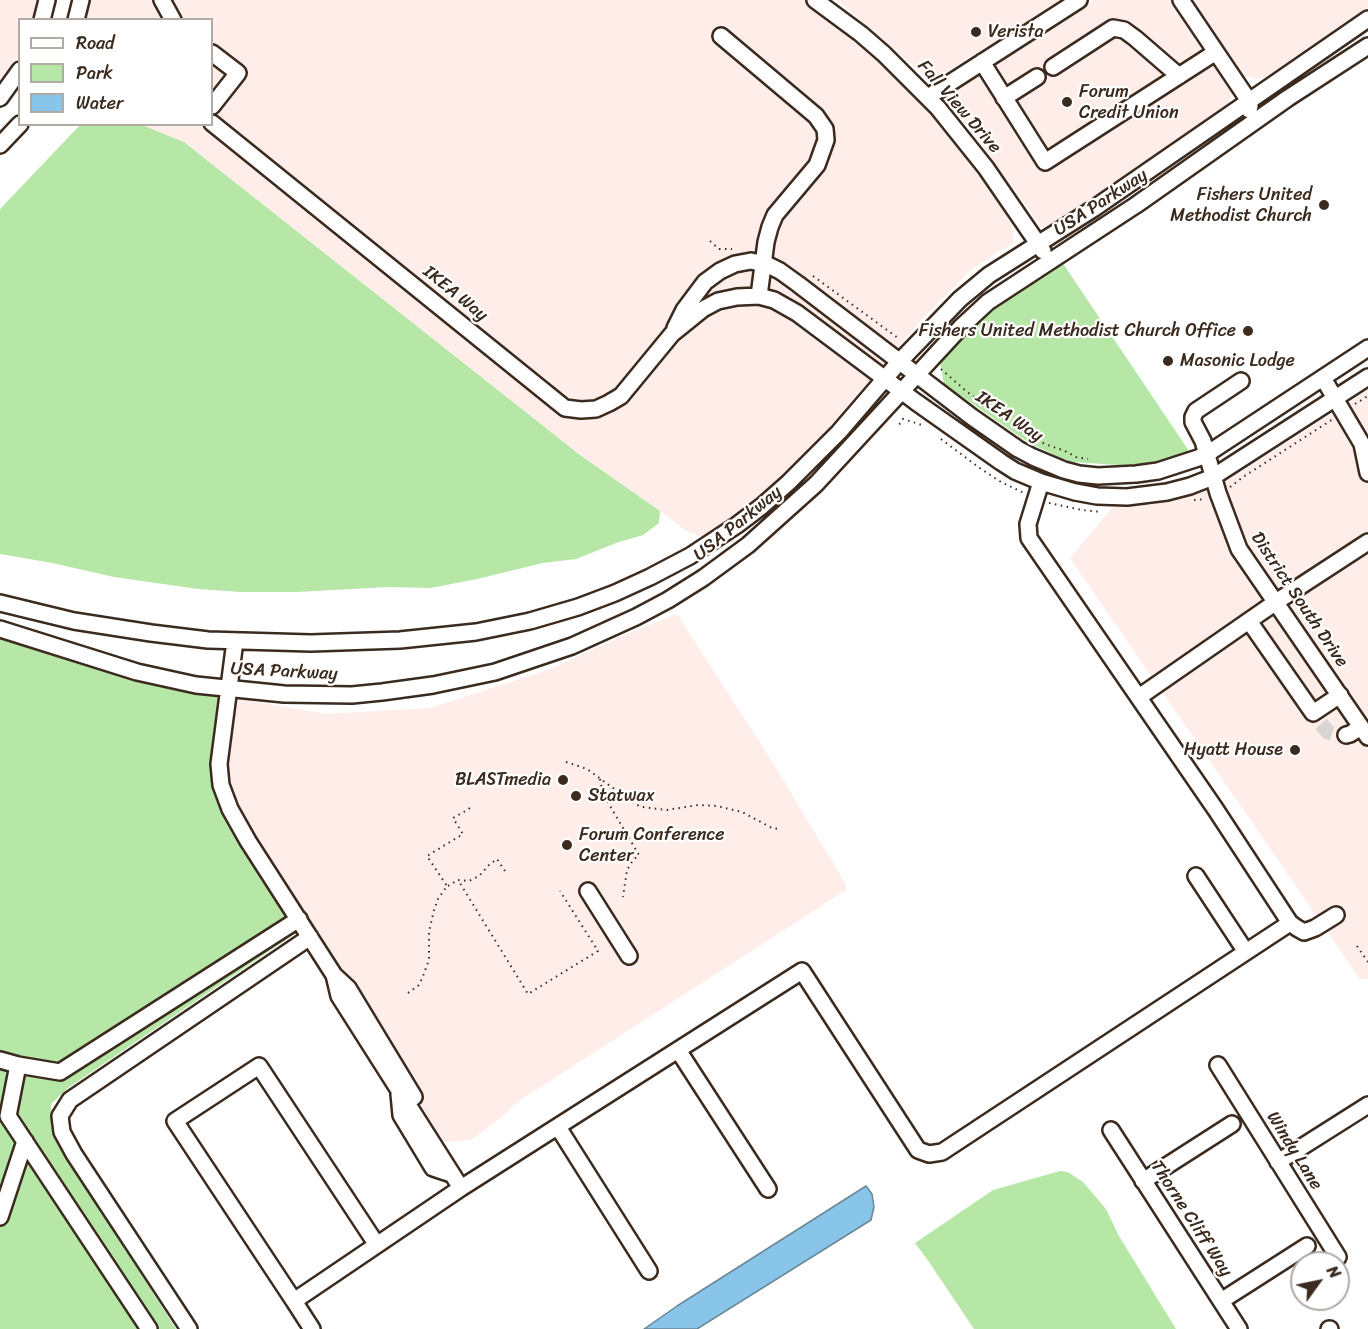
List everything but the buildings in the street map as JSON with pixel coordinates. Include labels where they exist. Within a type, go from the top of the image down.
[{"type":"street","points":[[42,18],[47,0]]},
{"type":"street","points":[[76,18],[81,0]]},
{"type":"street","points":[[162,0],[171,18]]},
{"type":"street","name":"Fall View Drive","points":[[815,0],[876,47],[928,97],[986,168],[1050,261]]},
{"type":"street","points":[[928,97],[1078,0]]},
{"type":"street","points":[[1176,177],[1200,153],[1245,115],[1250,106],[1249,101],[1181,0]]},
{"type":"street","name":"USA Parkway","points":[[0,603],[74,621],[208,639],[292,643],[368,642],[476,632],[530,621],[615,594],[690,556],[737,525],[788,483],[823,448],[900,361],[973,287],[1093,209],[1368,19]]},
{"type":"street","points":[[1053,67],[1113,28],[1124,30],[1136,38],[1179,76]]},
{"type":"street","points":[[721,36],[816,116],[825,129],[826,140],[817,165],[775,214],[768,235],[759,296]]},
{"type":"street","points":[[1272,111],[1271,98],[1311,70],[1329,45]]},
{"type":"street","name":"USA Parkway","points":[[0,629],[137,672],[196,685],[284,694],[330,695],[434,686],[514,667],[589,639],[668,600],[748,545],[816,484],[977,312],[1004,290],[1136,205],[1288,98],[1368,46]]},
{"type":"street","points":[[982,62],[1045,162],[1216,52]]},
{"type":"street","points":[[213,54],[238,73],[213,105]]},
{"type":"street","points":[[0,98],[18,73]]},
{"type":"street","points":[[1004,98],[1037,77]]},
{"type":"street","name":"IKEA Way","points":[[213,124],[565,408],[581,410],[609,403],[621,396],[672,334],[703,309],[717,301],[759,296],[774,300],[797,313],[902,392],[1015,471],[1075,492],[1097,496],[1127,497],[1167,492],[1213,477],[1340,405],[1368,377]]},
{"type":"street","points":[[0,145],[18,126]]},
{"type":"street","name":"IKEA Way","points":[[672,334],[684,310],[705,282],[735,264],[751,261],[763,264],[780,271],[798,284],[972,417],[1018,449],[1064,470],[1098,476],[1168,469],[1198,458],[1368,348]]},
{"type":"street","points":[[1323,378],[1362,444],[1368,473]]},
{"type":"street","name":"District South Drive","points":[[1241,381],[1196,411],[1193,422],[1203,441],[1213,477],[1239,549],[1365,732]]},
{"type":"street","points":[[1041,482],[1028,524],[1029,538],[1290,922],[1304,932],[1335,915]]},
{"type":"street","points":[[1139,697],[1276,602],[1368,542]]},
{"type":"street","points":[[1249,621],[1317,718],[1340,695]]},
{"type":"street","points":[[235,641],[219,764],[221,784],[230,809],[334,975],[348,988],[451,1174],[461,1188]]},
{"type":"street","points":[[1346,735],[1365,732]]},
{"type":"street","points":[[1196,876],[1246,952]]},
{"type":"street","points":[[588,891],[629,956]]},
{"type":"street","points":[[0,1060],[60,1072],[299,919]]},
{"type":"street","points":[[294,1301],[461,1188],[802,971],[918,1150],[929,1154],[942,1152],[1290,922]]},
{"type":"street","points":[[189,1329],[74,1155],[62,1132],[60,1116],[70,1100],[310,937]]},
{"type":"street","points":[[334,975],[339,996],[399,1090],[413,1105]]},
{"type":"street","points":[[678,1050],[768,1189]]},
{"type":"street","points":[[18,1065],[8,1116],[149,1329]]},
{"type":"street","name":"Windy Lane","points":[[1218,1065],[1334,1251]]},
{"type":"street","points":[[312,1329],[175,1121],[259,1066],[377,1245]]},
{"type":"street","points":[[399,1090],[401,1115],[433,1168],[451,1174]]},
{"type":"street","points":[[1278,1162],[1368,1105]]},
{"type":"street","points":[[1143,1180],[1232,1124]]},
{"type":"street","points":[[558,1127],[649,1271]]},
{"type":"street","name":"Thorne Cliff Way","points":[[1111,1130],[1239,1329]]},
{"type":"street","points":[[0,1217],[25,1141]]},
{"type":"street","points":[[1221,1301],[1307,1246]]},
{"type":"path","points":[[710,241],[719,249],[742,250]]},
{"type":"path","points":[[808,272],[898,338]]},
{"type":"path","points":[[941,369],[961,388],[1030,436],[1076,457],[1093,460]]},
{"type":"path","points":[[1228,489],[1340,405],[1368,396]]},
{"type":"path","points":[[566,762],[587,769],[642,807],[667,810],[698,805],[717,806],[741,812],[778,829]]},
{"type":"path","points":[[600,779],[603,794],[639,855],[627,870],[623,897]]},
{"type":"path","points":[[447,886],[427,856],[463,834],[453,818],[469,809],[470,805]]},
{"type":"path","points":[[408,993],[419,985],[429,960],[429,932],[434,910],[447,886],[458,880],[469,881],[497,859],[505,871]]},
{"type":"path","points":[[458,880],[528,994],[598,951],[560,891]]},
{"type":"path","points":[[1357,946],[1368,962]]},
{"type":"shaded area","points":[[0,0],[39,0],[35,18],[18,18],[18,55],[0,85]]},
{"type":"shaded area","points":[[88,0],[804,0],[883,62],[945,126],[1005,212],[1012,228],[1014,243],[970,271],[922,319],[843,417],[777,483],[705,538],[686,531],[580,455],[184,142],[144,126],[213,126],[213,18],[83,18]]},
{"type":"shaded area","points":[[837,0],[1065,0],[931,81]]},
{"type":"shaded area","points":[[1094,0],[1175,0],[1228,81],[1232,94],[1228,104],[1221,111],[1044,230],[959,115],[939,95]]},
{"type":"shaded area","points":[[1192,0],[1368,0],[1368,8],[1268,76],[1257,79],[1243,75]]},
{"type":"shaded area","points":[[1368,390],[1368,979],[1360,979],[1070,558],[1114,506],[1150,505],[1193,495],[1232,478]]},
{"type":"shaded area","points":[[677,614],[771,760],[845,883],[846,890],[519,1101],[471,1140],[436,1143],[419,1134],[296,933],[305,925],[233,809],[225,772],[229,697],[326,714],[430,708],[548,670]]},
{"type":"green space","points":[[79,126],[144,126],[184,142],[580,455],[660,511],[659,523],[643,535],[576,559],[543,563],[431,588],[388,587],[297,592],[198,589],[114,577],[0,554],[0,209]]},
{"type":"green space","points":[[1062,262],[1189,453],[1164,461],[1142,464],[1073,462],[1029,443],[944,384],[940,361],[974,324],[987,311]]},
{"type":"green space","points":[[0,638],[153,684],[229,697],[225,772],[233,809],[305,925],[68,1088],[51,1104],[53,1136],[176,1329],[0,1329]]},
{"type":"green space","points":[[1060,1171],[1068,1172],[1083,1182],[1106,1209],[1119,1236],[1176,1329],[974,1329],[915,1243],[993,1190]]},
{"type":"water","points":[[866,1186],[872,1194],[874,1207],[871,1220],[697,1329],[644,1329],[677,1306]]},
{"type":"tunnel","points":[[1321,724],[1328,732],[1346,735]]},
{"type":"place","name":"Verista","points":[[976,32]]},
{"type":"place","name":"Forum Credit Union","points":[[1067,102]]},
{"type":"place","name":"Fishers United Methodist Church","points":[[1324,205]]},
{"type":"place","name":"Fishers United Methodist Church Office","points":[[1248,331]]},
{"type":"place","name":"Masonic Lodge","points":[[1168,361]]},
{"type":"place","name":"Hyatt House","points":[[1295,750]]},
{"type":"place","name":"BLASTmedia","points":[[563,780]]},
{"type":"place","name":"Statwax","points":[[576,796]]},
{"type":"place","name":"Forum Conference Center","points":[[567,845]]}]
